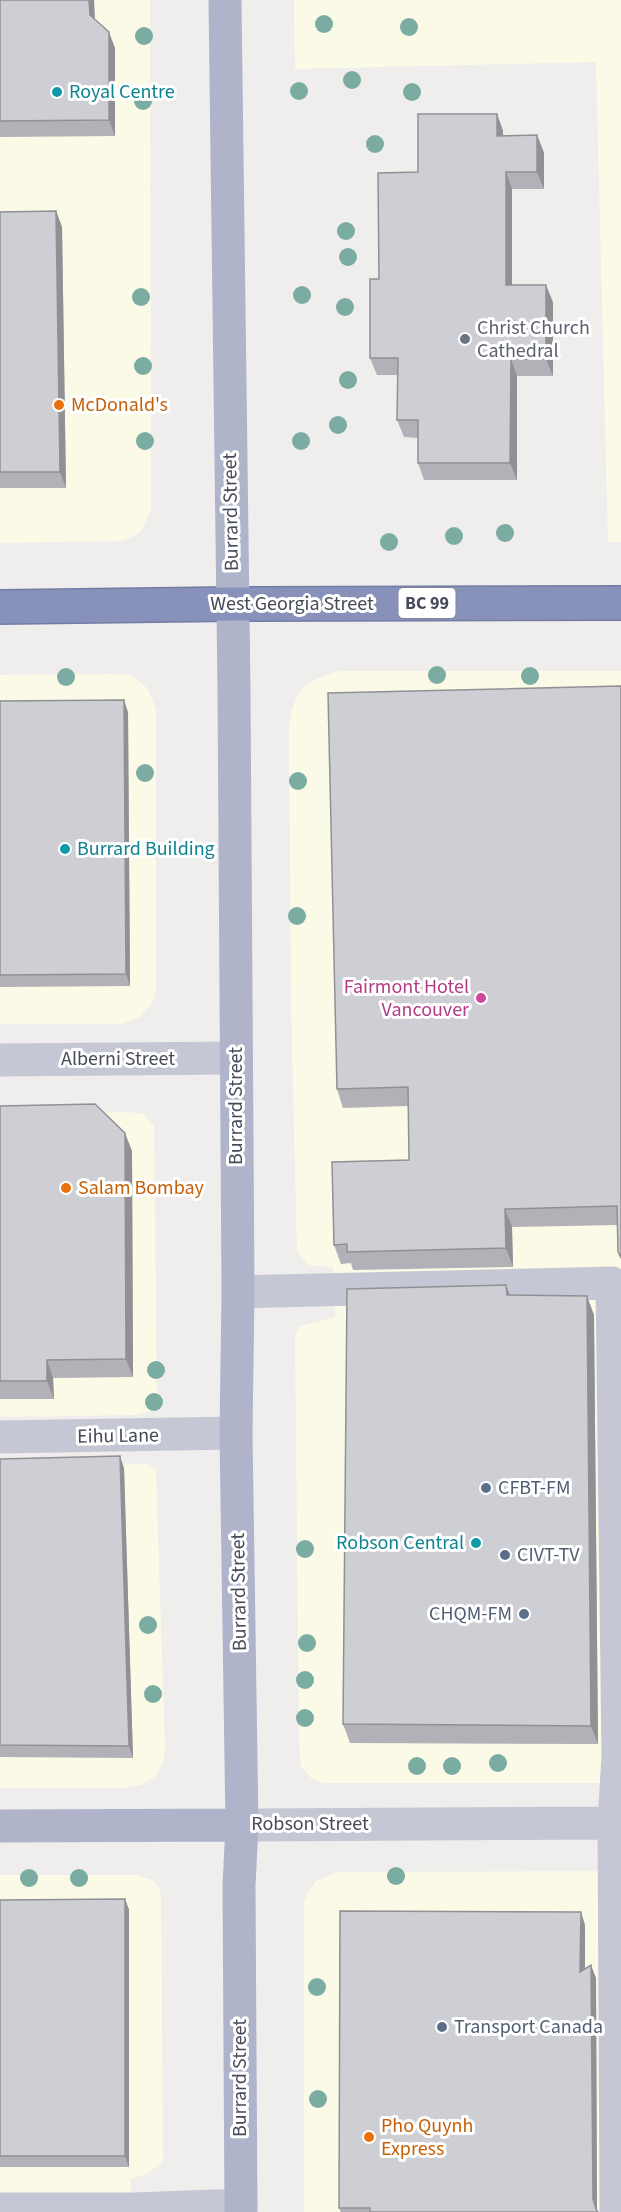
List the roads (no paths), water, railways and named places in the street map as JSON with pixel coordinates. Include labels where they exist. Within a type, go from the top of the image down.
[{"type":"highway","name":"West Georgia Street","points":[[0,607],[621,603]]},
{"type":"main road","name":"Burrard Street","points":[[225,0],[233,604],[238,1292],[236,1433],[242,1825],[239,1886],[241,2208]]},
{"type":"main road","name":"Robson Street","points":[[0,1826],[242,1825]]},
{"type":"street","name":"Alberni Street","points":[[0,1060],[236,1058]]},
{"type":"street","points":[[238,1292],[612,1283],[618,1756],[616,2212]]},
{"type":"street","name":"Eihu Lane","points":[[0,1437],[236,1433]]},
{"type":"street","name":"Robson Street","points":[[242,1825],[617,1823]]},
{"type":"street","points":[[0,2209],[241,2208]]},
{"type":"place","name":"Royal Centre","points":[[57,92]]},
{"type":"place","name":"Christ Church Cathedral","points":[[465,339]]},
{"type":"place","name":"McDonald's","points":[[59,405]]},
{"type":"place","name":"Burrard Building","points":[[65,849]]},
{"type":"place","name":"Fairmont Hotel Vancouver","points":[[481,998]]},
{"type":"place","name":"Salam Bombay","points":[[66,1188]]},
{"type":"place","name":"CFBT-FM","points":[[486,1488]]},
{"type":"place","name":"Robson Central","points":[[476,1543]]},
{"type":"place","name":"CIVT-TV","points":[[505,1555]]},
{"type":"place","name":"CHQM-FM","points":[[524,1614]]},
{"type":"place","name":"Transport Canada","points":[[442,2027]]},
{"type":"place","name":"Pho Quynh Express","points":[[369,2137]]}]
